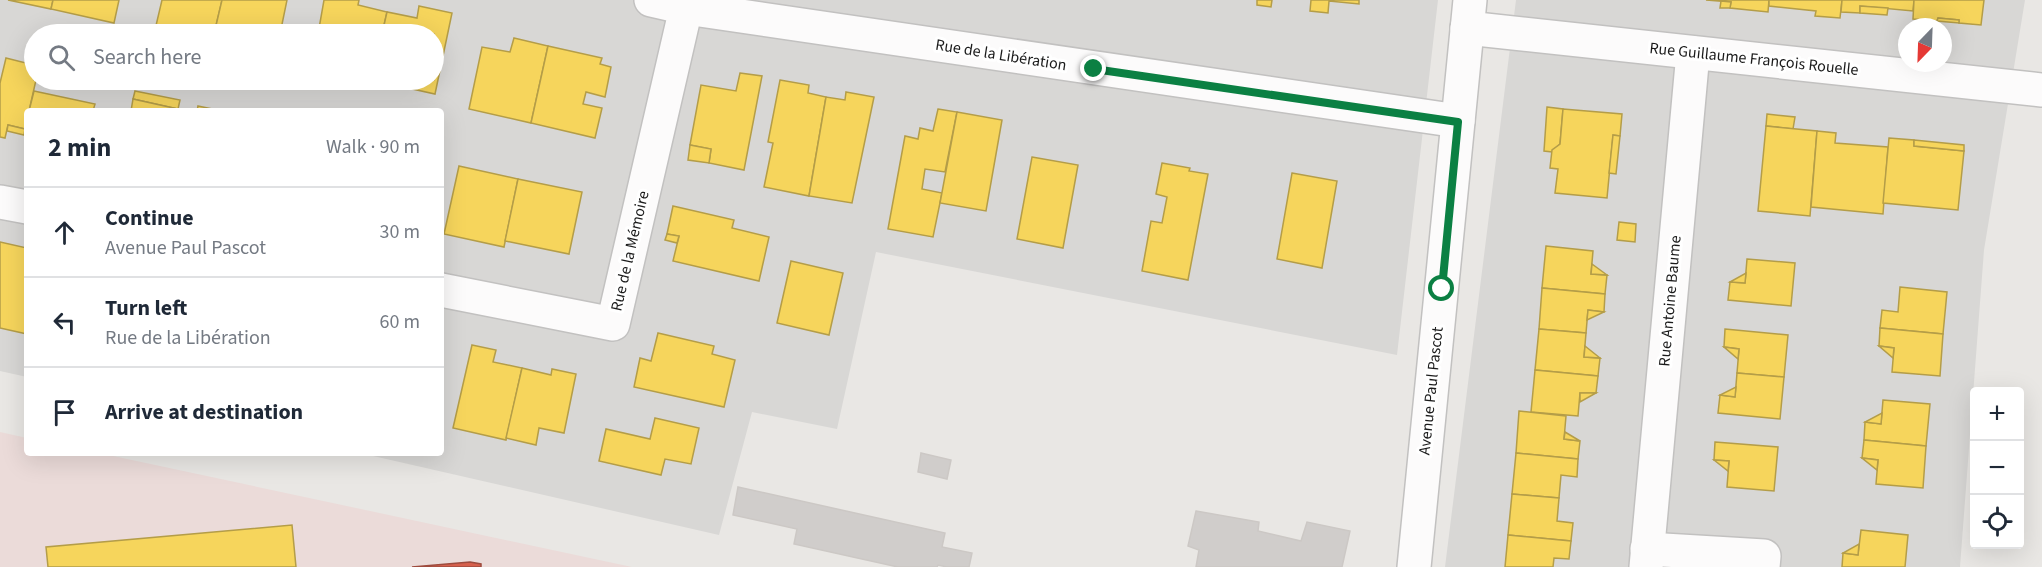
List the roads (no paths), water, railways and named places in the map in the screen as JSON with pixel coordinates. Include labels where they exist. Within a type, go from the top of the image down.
[{"type":"street","name":"Rue de la Libération","points":[[651,0],[686,8],[1458,122]]},
{"type":"street","name":"Rue de la Mémoire","points":[[444,291],[613,324],[686,8]]},
{"type":"street","name":"Avenue Paul Pascot","points":[[1414,567],[1468,14]]},
{"type":"street","name":"Rue Guillaume François Rouelle","points":[[1468,14],[1693,53],[2042,90]]},
{"type":"street","name":"Rue Antoine Baume","points":[[1693,53],[1646,558],[1764,556],[1763,567]]},
{"type":"street","points":[[0,202],[24,206]]}]
